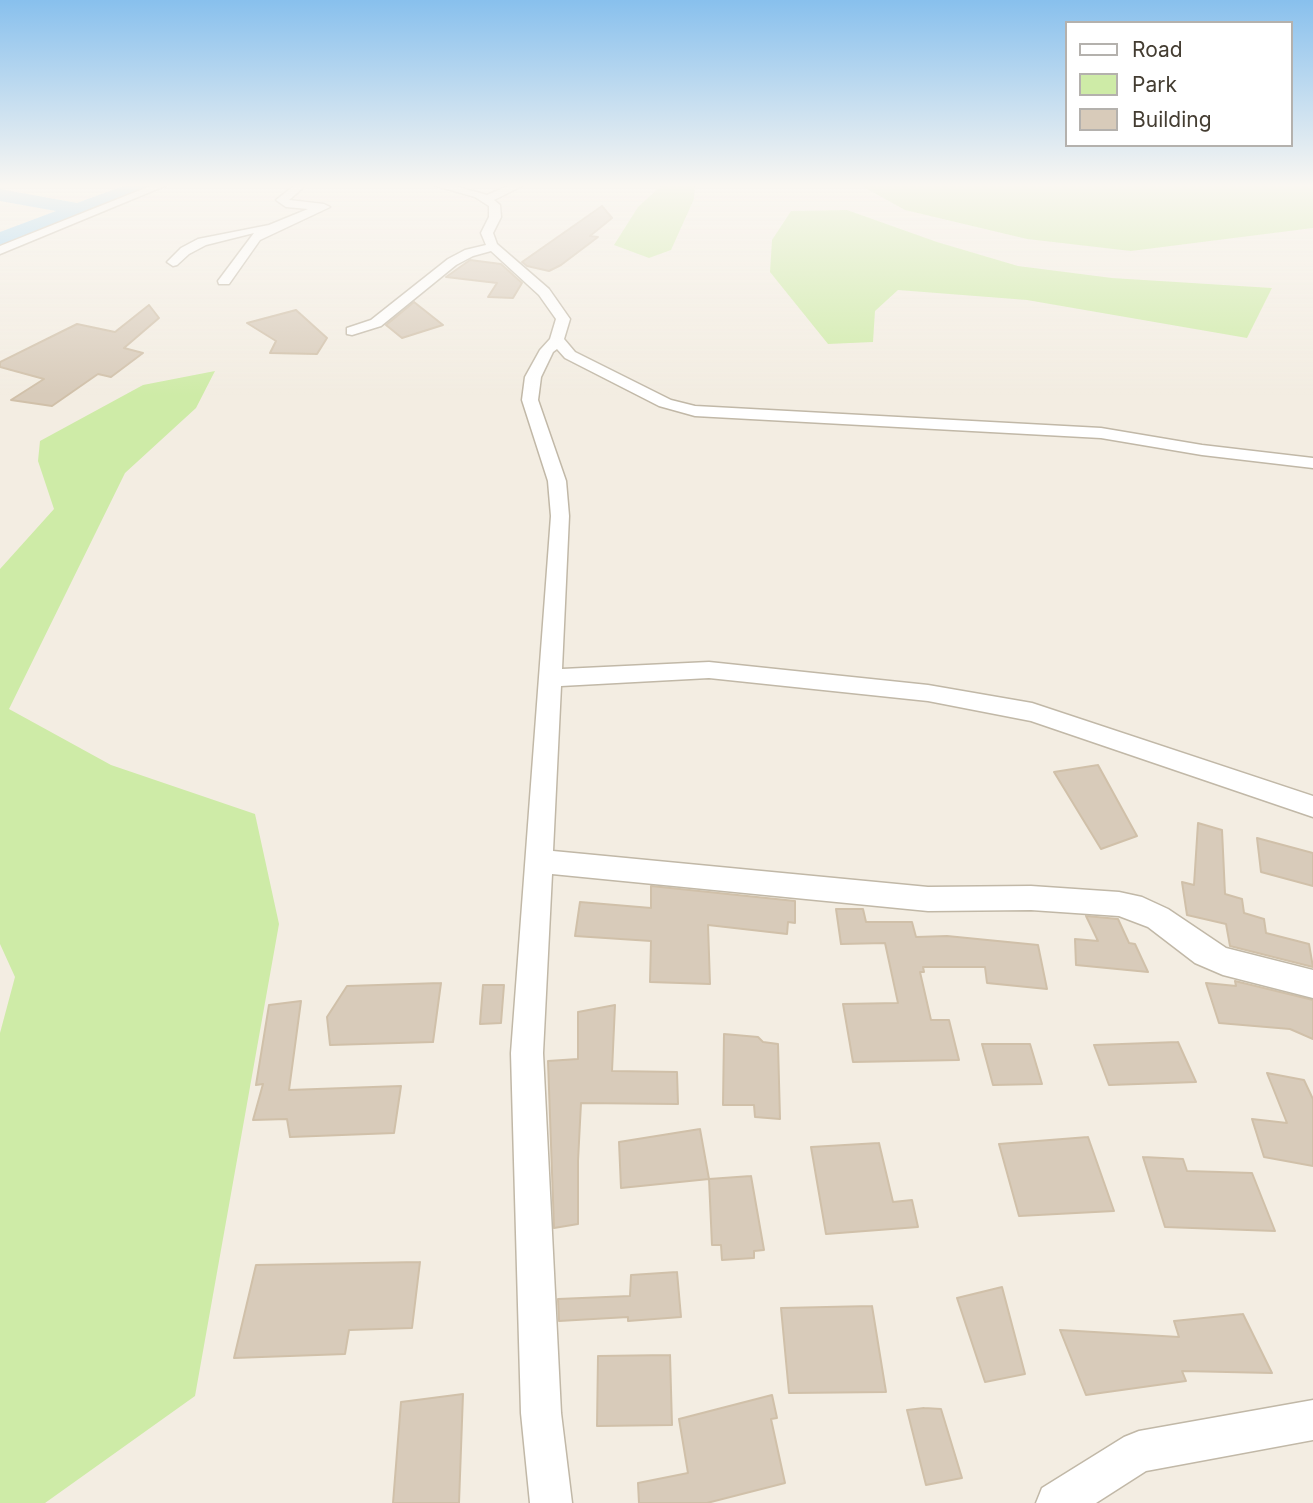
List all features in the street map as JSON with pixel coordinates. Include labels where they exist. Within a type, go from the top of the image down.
[{"type":"street","points":[[173,262],[178,255]]},
{"type":"street","points":[[224,281],[241,255]]},
{"type":"street","points":[[352,331],[376,323],[452,261],[465,255]]},
{"type":"street","points":[[502,255],[544,292],[563,319],[557,340],[547,350],[533,377],[530,400],[557,481],[560,516],[527,1053],[541,1413],[551,1503]]},
{"type":"street","points":[[557,340],[569,355],[635,389],[665,403],[695,411],[1101,433],[1202,450],[1313,463]]},
{"type":"street","points":[[551,678],[709,670],[928,693],[1032,712],[1313,807]]},
{"type":"street","points":[[537,861],[928,899],[1031,898],[1119,904],[1142,910],[1158,918],[1205,953],[1223,961],[1313,984]]},
{"type":"street","points":[[1057,1503],[1139,1452],[1313,1420]]},
{"type":"green space","points":[[771,255],[981,255],[1018,266],[1112,278],[1272,288],[1247,338],[1027,300],[898,290],[875,311],[873,342],[828,344],[770,272]]},
{"type":"green space","points":[[215,371],[196,408],[125,473],[9,709],[111,765],[255,814],[279,924],[195,1396],[45,1503],[0,1503],[0,1033],[15,977],[0,944],[0,569],[54,509],[38,461],[40,441],[143,385]]},
{"type":"building","points":[[532,255],[574,255],[549,271],[527,266],[522,262]]},
{"type":"building","points":[[470,260],[501,264],[522,283],[513,298],[488,297],[497,283],[446,277]]},
{"type":"building","points":[[414,302],[443,325],[402,338],[386,325]]},
{"type":"building","points":[[149,305],[159,318],[124,348],[143,353],[111,377],[98,374],[52,406],[11,400],[44,379],[0,367],[0,362],[77,324],[115,332]]},
{"type":"building","points":[[296,310],[327,338],[317,354],[270,353],[276,341],[247,323]]},
{"type":"building","points":[[1098,765],[1137,836],[1101,849],[1054,772]]},
{"type":"building","points":[[1198,823],[1222,830],[1225,894],[1242,899],[1244,913],[1264,919],[1266,933],[1309,944],[1313,967],[1230,946],[1226,924],[1187,915],[1182,882],[1194,885]]},
{"type":"building","points":[[1257,838],[1313,853],[1313,886],[1261,872]]},
{"type":"building","points":[[651,886],[795,901],[795,923],[788,922],[787,934],[708,925],[710,984],[650,982],[651,941],[575,936],[580,902],[651,908]]},
{"type":"building","points":[[836,909],[863,909],[866,922],[912,922],[916,937],[947,936],[1038,945],[1047,989],[987,983],[985,967],[923,967],[924,972],[920,972],[931,1020],[949,1020],[959,1060],[853,1062],[843,1004],[898,1003],[885,943],[841,944]]},
{"type":"building","points":[[1086,916],[1118,919],[1129,943],[1135,944],[1148,972],[1076,965],[1075,939],[1098,941]]},
{"type":"building","points":[[1235,981],[1313,1000],[1313,1039],[1290,1029],[1219,1023],[1206,983],[1236,986]]},
{"type":"building","points":[[441,983],[433,1042],[330,1045],[327,1017],[347,986]]},
{"type":"building","points":[[483,985],[504,985],[501,1023],[480,1024]]},
{"type":"building","points":[[301,1001],[289,1090],[401,1086],[394,1133],[290,1137],[287,1119],[253,1120],[263,1084],[256,1085],[269,1005]]},
{"type":"building","points":[[615,1005],[612,1071],[677,1072],[678,1104],[581,1103],[578,1224],[554,1228],[548,1061],[578,1059],[578,1012]]},
{"type":"building","points":[[724,1034],[758,1037],[763,1042],[778,1044],[780,1119],[755,1117],[754,1105],[723,1105]]},
{"type":"building","points":[[1178,1042],[1196,1082],[1109,1085],[1094,1045]]},
{"type":"building","points":[[982,1044],[1030,1044],[1042,1084],[993,1085]]},
{"type":"building","points":[[1267,1073],[1304,1080],[1313,1099],[1313,1166],[1264,1157],[1252,1119],[1287,1123]]},
{"type":"building","points":[[700,1129],[709,1179],[621,1188],[619,1142]]},
{"type":"building","points":[[1088,1137],[1114,1211],[1019,1216],[999,1144]]},
{"type":"building","points":[[879,1143],[893,1202],[912,1200],[918,1227],[826,1234],[811,1147]]},
{"type":"building","points":[[1143,1157],[1183,1159],[1187,1171],[1252,1173],[1275,1231],[1165,1227]]},
{"type":"building","points":[[751,1176],[764,1250],[754,1251],[754,1258],[722,1260],[721,1245],[712,1245],[709,1179]]},
{"type":"building","points":[[420,1262],[412,1328],[349,1330],[345,1354],[234,1358],[256,1265]]},
{"type":"building","points":[[677,1272],[681,1317],[628,1321],[628,1317],[559,1321],[558,1299],[630,1296],[631,1275]]},
{"type":"building","points":[[1002,1287],[1025,1374],[985,1382],[957,1298]]},
{"type":"building","points":[[872,1306],[886,1392],[789,1393],[781,1308]]},
{"type":"building","points":[[1243,1314],[1272,1373],[1182,1371],[1186,1381],[1086,1395],[1060,1330],[1179,1337],[1174,1321]]},
{"type":"building","points":[[670,1355],[672,1425],[597,1426],[598,1356]]},
{"type":"building","points":[[463,1394],[459,1503],[393,1503],[401,1402]]},
{"type":"building","points":[[772,1395],[777,1418],[771,1419],[785,1483],[707,1503],[639,1503],[638,1483],[688,1473],[679,1419]]},
{"type":"building","points":[[941,1409],[962,1478],[926,1485],[907,1410]]}]
